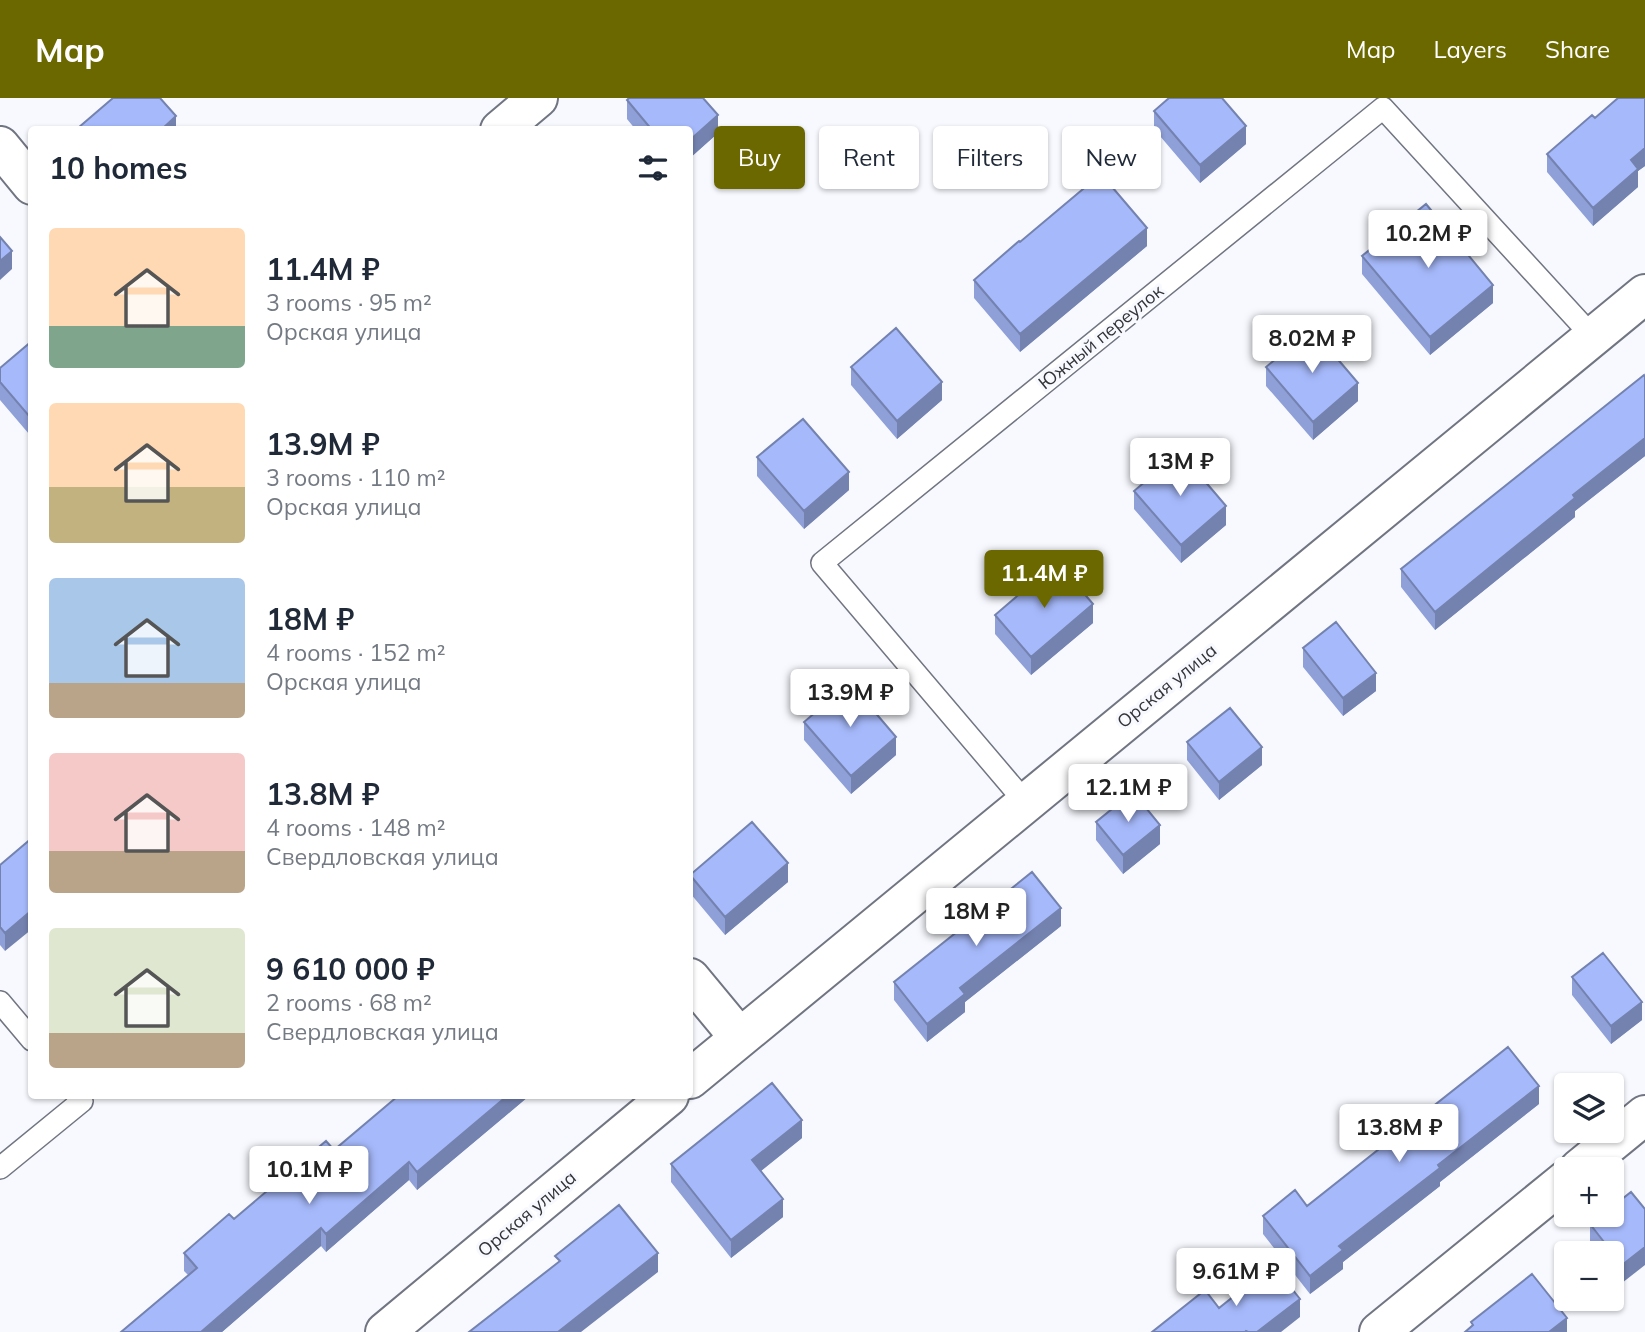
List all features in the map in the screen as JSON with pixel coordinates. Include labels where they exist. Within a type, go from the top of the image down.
[{"type":"street","points":[[505,126],[538,98]]},
{"type":"street","points":[[0,146],[28,179]]},
{"type":"street","name":"Орская улица","points":[[693,1076],[1645,294]]},
{"type":"street","points":[[693,982],[739,1037]]},
{"type":"street","name":"Орская улица","points":[[384,1332],[665,1099]]},
{"type":"street","points":[[1594,1157],[1645,1115]]},
{"type":"street","points":[[1379,1332],[1554,1190]]},
{"type":"lane","name":"Южный переулок","points":[[1026,803],[822,563],[1383,108],[1593,337]]},
{"type":"lane","points":[[0,1002],[28,1035]]},
{"type":"lane","points":[[0,1168],[82,1101],[80,1099]]},
{"type":"building","points":[[113,98],[160,98],[176,116],[165,126],[80,126]]},
{"type":"building","points":[[703,98],[718,115],[693,137],[693,126],[649,126],[627,100]]},
{"type":"building","points":[[1169,98],[1222,98],[1246,126],[1200,165],[1154,111]]},
{"type":"building","points":[[1618,98],[1645,98],[1645,148],[1631,160],[1638,169],[1593,208],[1547,154],[1592,115],[1595,118]]},
{"type":"building","points":[[1083,189],[1114,189],[1147,228],[1020,334],[974,280]]},
{"type":"building","points":[[1426,204],[1493,285],[1430,337],[1362,256]]},
{"type":"building","points":[[0,237],[12,251],[0,261]]},
{"type":"building","points":[[896,328],[942,382],[897,421],[851,367]]},
{"type":"building","points":[[1312,329],[1358,383],[1313,422],[1266,367]]},
{"type":"building","points":[[28,344],[28,415],[0,382],[0,368]]},
{"type":"building","points":[[1644,375],[1645,438],[1435,612],[1401,569]]},
{"type":"building","points":[[803,419],[849,472],[804,511],[757,457]]},
{"type":"building","points":[[1180,452],[1226,506],[1181,545],[1134,491]]},
{"type":"building","points":[[1057,562],[1093,604],[1031,657],[995,615]]},
{"type":"building","points":[[1336,622],[1376,673],[1343,698],[1303,648]]},
{"type":"building","points":[[850,683],[896,737],[851,776],[804,722]]},
{"type":"building","points":[[1230,708],[1262,747],[1219,782],[1187,742]]},
{"type":"building","points":[[1133,792],[1160,825],[1123,855],[1096,822]]},
{"type":"building","points":[[752,822],[788,863],[725,917],[693,879],[693,872]]},
{"type":"building","points":[[28,841],[28,913],[5,933],[0,927],[0,865]]},
{"type":"building","points":[[1032,872],[1061,908],[960,988],[965,994],[927,1024],[894,982]]},
{"type":"building","points":[[1603,953],[1642,1002],[1611,1026],[1572,977]]},
{"type":"building","points":[[1508,1047],[1539,1086],[1438,1165],[1440,1168],[1339,1246],[1343,1250],[1310,1276],[1263,1216],[1295,1190],[1307,1206]]},
{"type":"building","points":[[772,1083],[802,1120],[752,1160],[783,1199],[731,1240],[671,1164]]},
{"type":"building","points":[[394,1099],[503,1099],[417,1172],[409,1162],[326,1234],[321,1228],[201,1332],[121,1332],[197,1268],[184,1253],[229,1214],[234,1219],[326,1141],[334,1150]]},
{"type":"building","points":[[1631,1192],[1645,1209],[1645,1247],[1624,1263],[1624,1241],[1603,1241],[1592,1227],[1624,1227],[1624,1198]]},
{"type":"building","points":[[619,1205],[658,1253],[558,1332],[469,1332],[560,1261],[555,1256]]},
{"type":"building","points":[[1273,1265],[1300,1299],[1257,1332],[1152,1332],[1205,1290],[1219,1308]]},
{"type":"building","points":[[1532,1274],[1554,1302],[1554,1311],[1561,1311],[1567,1318],[1549,1332],[1465,1332],[1473,1325],[1471,1322]]}]
